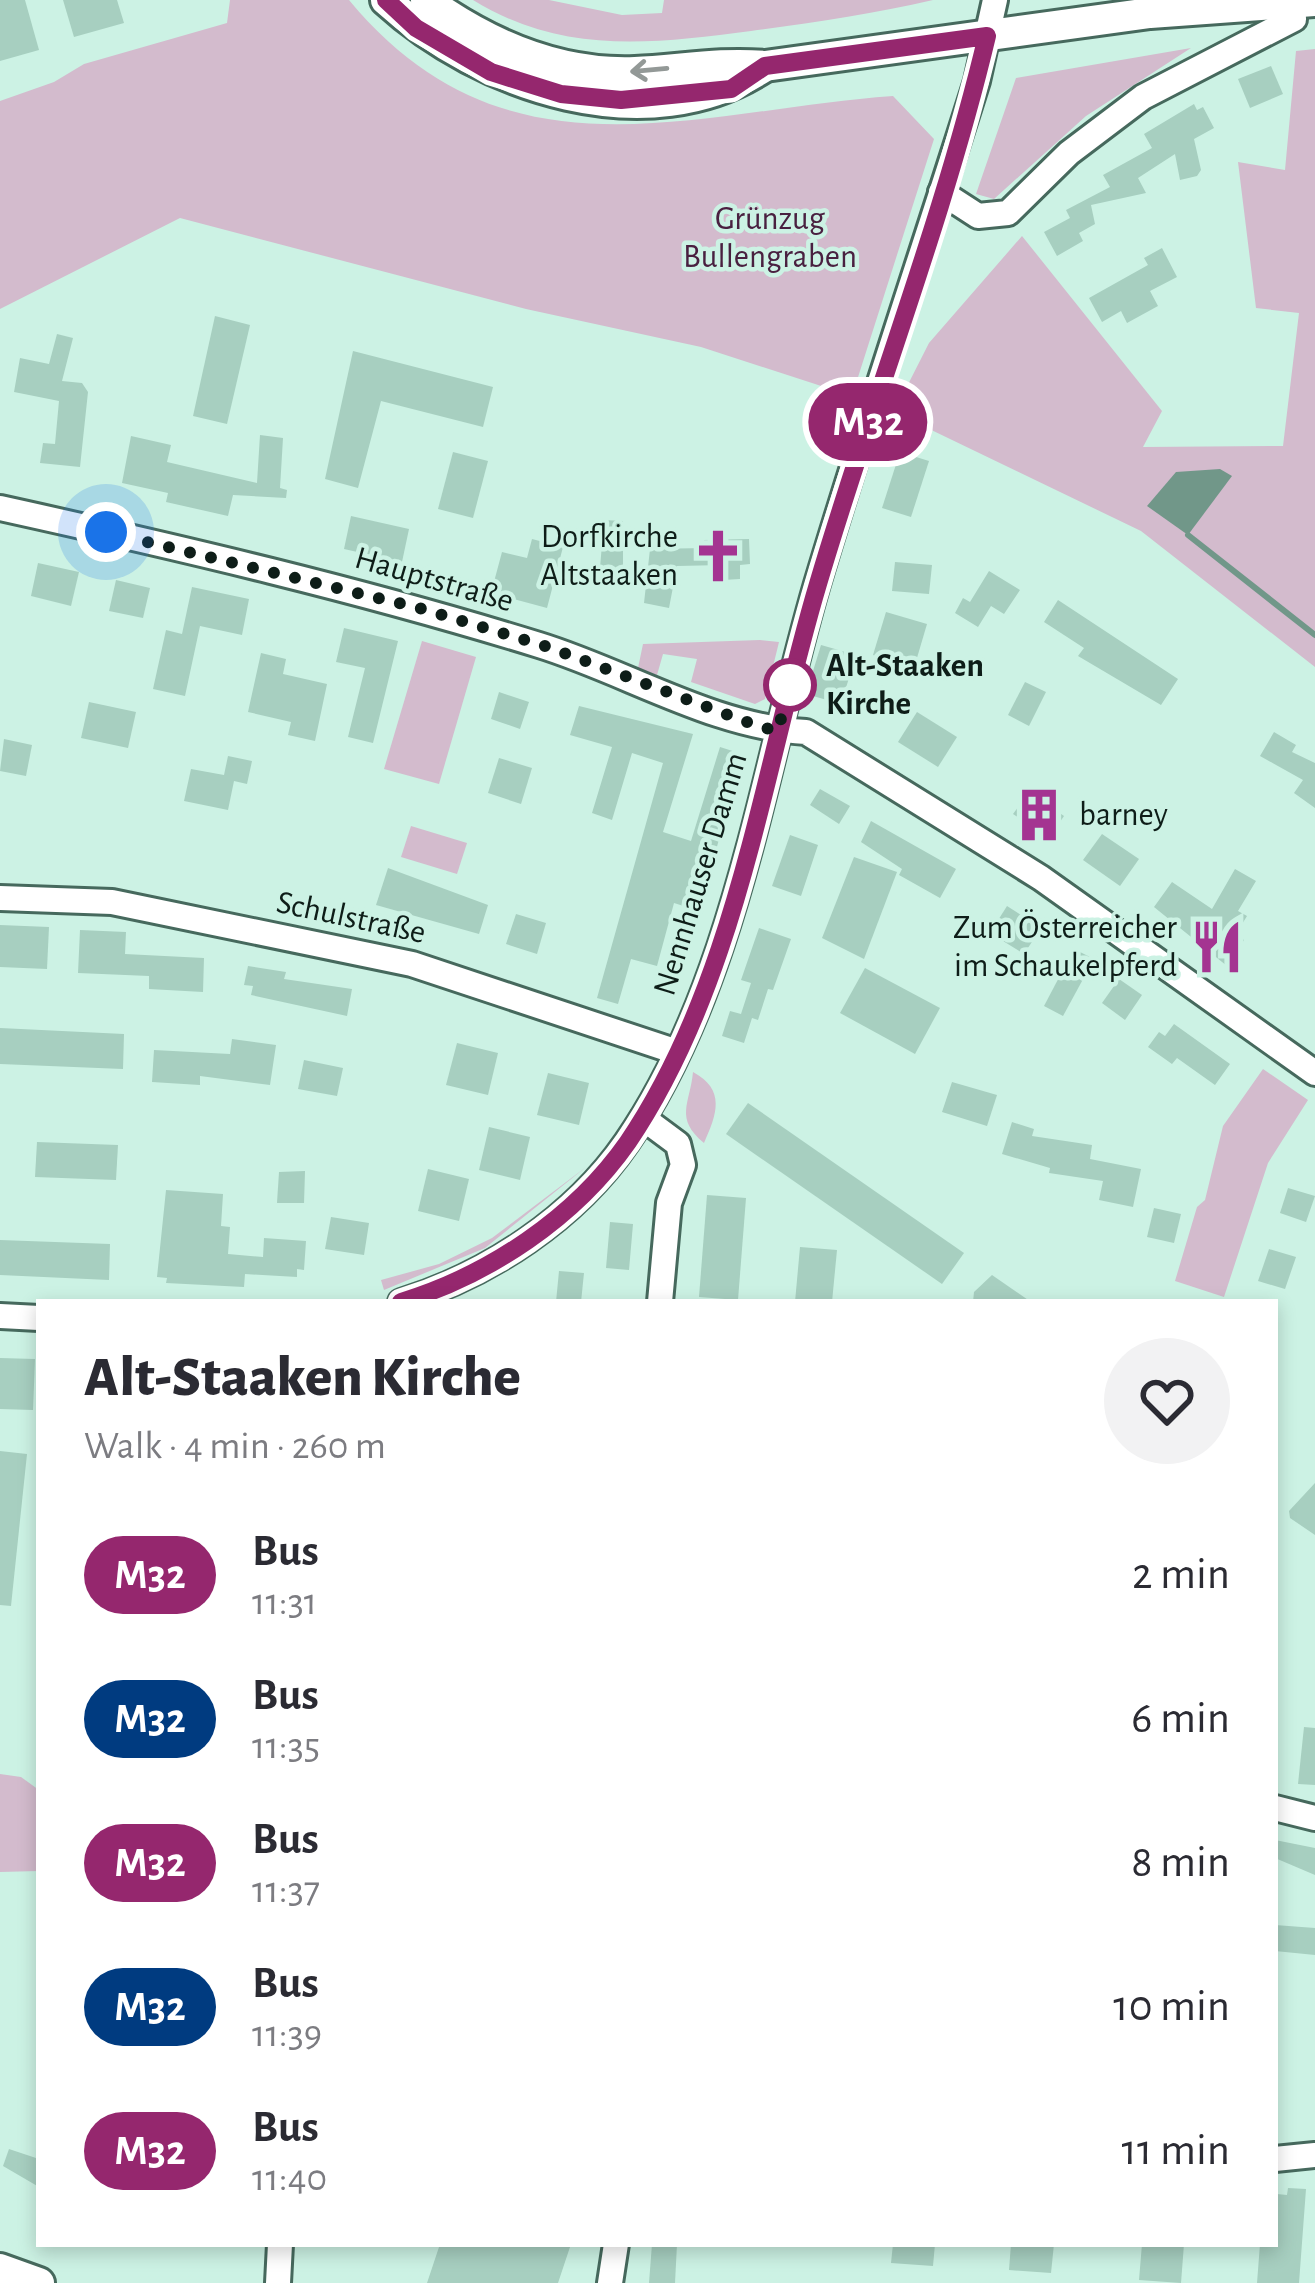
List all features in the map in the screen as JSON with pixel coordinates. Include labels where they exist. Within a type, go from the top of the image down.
[{"type":"main road","points":[[386,0],[453,52],[491,72],[561,94],[621,100],[693,95],[731,89],[765,66]]},
{"type":"main road","points":[[426,0],[499,45],[583,69],[636,72],[723,62],[765,66],[1150,13],[1304,2]]},
{"type":"main road","points":[[0,2269],[38,2283]]},
{"type":"street","name":"Nennhauser Damm","points":[[408,1299],[478,1271],[550,1223],[603,1173],[643,1118],[677,1052],[741,870],[818,584],[941,192],[995,0]]},
{"type":"street","points":[[941,192],[978,216],[1008,213],[1102,126],[1194,67],[1294,20],[1304,2]]},
{"type":"street","name":"Hauptstraße","points":[[0,508],[419,608],[548,647],[778,730],[806,732],[1002,853],[1315,1073]]},
{"type":"street","name":"Schulstraße","points":[[0,898],[112,902],[412,964],[677,1052]]},
{"type":"street","points":[[643,1118],[678,1144],[683,1166],[669,1202],[660,1299]]},
{"type":"street","points":[[0,1316],[36,1318]]},
{"type":"street","points":[[1278,1809],[1315,1818]]},
{"type":"street","points":[[1278,2159],[1315,2155]]},
{"type":"street","points":[[278,2283],[280,2247]]},
{"type":"street","points":[[610,2283],[616,2247]]},
{"type":"green space","name":"Grünzug Bullengraben","points":[[230,0],[349,0],[409,59],[471,96],[536,117],[603,124],[673,122],[893,96],[934,139],[852,396],[701,347],[526,309],[180,218],[0,309],[0,101],[54,82],[84,64],[227,23]]},
{"type":"green space","points":[[473,0],[549,0],[622,15],[662,13],[664,0],[933,0],[714,36],[608,41],[540,30]]},
{"type":"green space","points":[[1191,48],[1086,116],[994,199],[976,194],[1016,78]]},
{"type":"green space","name":"Grünzug Bullengraben","points":[[1315,49],[1315,667],[1141,531],[894,412],[929,343],[1022,236],[1162,411],[1143,447],[1283,446],[1299,313],[1256,308],[1238,162],[1285,170],[1296,51]]},
{"type":"green space","points":[[422,641],[476,657],[439,784],[384,769]]},
{"type":"green space","points":[[779,642],[765,699],[755,704],[691,682],[697,659],[663,654],[657,675],[638,668],[643,644]]},
{"type":"green space","points":[[411,826],[467,843],[457,874],[401,857]]},
{"type":"green space","points":[[1263,1069],[1308,1100],[1268,1163],[1224,1297],[1175,1281],[1197,1207],[1205,1200],[1223,1126]]},
{"type":"green space","points":[[693,1072],[710,1087],[716,1103],[704,1143],[687,1118]]},
{"type":"green space","points":[[586,1167],[485,1248],[384,1290],[381,1280],[439,1264],[492,1238]]},
{"type":"green space","points":[[0,1774],[21,1777],[36,1788],[36,1871],[0,1872]]},
{"type":"shaded area","points":[[1220,469],[1232,476],[1188,535],[1147,506],[1176,472]]},
{"type":"building","points":[[0,0],[25,0],[39,50],[0,61]]},
{"type":"building","points":[[63,0],[117,0],[124,23],[74,37]]},
{"type":"building","points":[[1271,66],[1283,94],[1250,108],[1238,79]]},
{"type":"building","points":[[1194,104],[1197,110],[1203,107],[1214,128],[1194,139],[1201,170],[1197,176],[1180,180],[1175,154],[1138,178],[1146,193],[1091,205],[1095,224],[1079,233],[1083,241],[1057,256],[1044,232],[1070,218],[1066,210],[1110,187],[1103,175],[1152,148],[1144,134]]},
{"type":"building","points":[[1162,248],[1177,277],[1150,291],[1158,306],[1127,323],[1121,311],[1102,322],[1089,298],[1148,265],[1144,258]]},
{"type":"building","points":[[215,316],[250,325],[227,424],[193,416]]},
{"type":"building","points":[[57,334],[73,338],[62,381],[82,383],[88,392],[80,467],[40,463],[43,443],[55,444],[59,401],[14,392],[20,358],[49,364]]},
{"type":"building","points":[[353,351],[493,387],[483,427],[381,401],[358,488],[325,479]]},
{"type":"building","points":[[260,435],[283,438],[280,488],[287,490],[286,498],[233,495],[228,516],[166,502],[168,493],[122,483],[131,436],[171,445],[167,462],[257,483]]},
{"type":"building","points":[[453,452],[488,461],[473,518],[438,509]]},
{"type":"building","points":[[900,452],[929,461],[911,517],[882,508]]},
{"type":"building","points":[[351,516],[409,529],[402,562],[344,549]]},
{"type":"building","points":[[604,520],[623,521],[623,569],[600,568]]},
{"type":"building","points":[[532,539],[563,547],[547,608],[491,593],[502,552],[527,558]]},
{"type":"building","points":[[749,539],[750,564],[740,565],[740,579],[723,580],[723,565],[677,566],[669,608],[644,603],[650,549],[705,548],[704,540]]},
{"type":"building","points":[[895,562],[932,565],[929,594],[892,591]]},
{"type":"building","points":[[38,563],[79,572],[71,606],[31,596]]},
{"type":"building","points":[[989,571],[1020,590],[1004,614],[991,606],[978,627],[955,613],[963,598],[970,602]]},
{"type":"building","points":[[116,580],[150,588],[143,618],[109,611]]},
{"type":"building","points":[[192,587],[249,599],[242,635],[200,626],[185,696],[153,689],[166,630],[182,634]]},
{"type":"building","points":[[1058,600],[1178,679],[1161,705],[1078,656],[1084,648],[1044,622]]},
{"type":"building","points":[[886,612],[927,624],[914,668],[873,655]]},
{"type":"building","points":[[344,628],[398,641],[373,743],[348,737],[365,668],[336,662]]},
{"type":"building","points":[[821,645],[856,655],[841,704],[806,694]]},
{"type":"building","points":[[261,653],[286,659],[283,674],[327,684],[315,741],[288,735],[291,722],[248,712]]},
{"type":"building","points":[[1025,682],[1046,692],[1029,726],[1008,715]]},
{"type":"building","points":[[499,692],[529,702],[520,729],[491,719]]},
{"type":"building","points":[[89,702],[136,712],[128,748],[81,738]]},
{"type":"building","points":[[579,706],[693,734],[663,832],[691,841],[720,747],[742,754],[708,880],[702,878],[693,909],[674,903],[657,966],[631,959],[618,1004],[597,998],[663,763],[632,753],[612,820],[592,813],[612,747],[570,735]]},
{"type":"building","points":[[917,712],[957,737],[938,767],[898,742]]},
{"type":"building","points":[[1274,732],[1296,745],[1292,752],[1315,763],[1315,808],[1294,793],[1303,780],[1260,756]]},
{"type":"building","points":[[4,739],[32,745],[26,776],[0,771]]},
{"type":"building","points":[[228,756],[252,761],[247,784],[234,781],[228,810],[184,801],[191,769],[224,775]]},
{"type":"building","points":[[499,758],[532,768],[521,804],[488,793]]},
{"type":"building","points":[[820,789],[850,806],[839,824],[810,805]]},
{"type":"building","name":"barney","points":[[1029,792],[1064,816],[1049,838],[1013,814]]},
{"type":"building","points":[[871,821],[956,869],[940,898],[899,875],[902,869],[861,842]]},
{"type":"building","points":[[1102,834],[1139,859],[1120,886],[1083,860]]},
{"type":"building","points":[[790,835],[818,845],[801,896],[772,886]]},
{"type":"building","points":[[854,857],[897,872],[864,959],[822,938]]},
{"type":"building","points":[[388,868],[488,905],[479,934],[376,905]]},
{"type":"building","points":[[1235,869],[1256,881],[1238,911],[1247,916],[1236,934],[1244,940],[1227,966],[1154,907],[1172,882],[1212,909]]},
{"type":"building","points":[[1007,906],[1041,928],[1024,954],[990,933]]},
{"type":"building","points":[[516,914],[546,923],[537,954],[506,944]]},
{"type":"building","points":[[0,925],[49,927],[47,969],[0,967]]},
{"type":"building","points":[[759,928],[791,939],[773,990],[768,989],[758,1020],[752,1018],[744,1043],[722,1036],[730,1011],[741,1014],[751,983],[741,980]]},
{"type":"building","points":[[80,930],[126,932],[125,954],[204,958],[203,992],[149,989],[149,976],[78,973]]},
{"type":"building","points":[[1074,949],[1094,959],[1063,1016],[1044,1006]]},
{"type":"building","points":[[248,966],[286,972],[284,979],[352,989],[347,1016],[251,995],[253,986],[244,985]]},
{"type":"building","points":[[865,968],[940,1008],[915,1054],[840,1013]]},
{"type":"building","points":[[1119,979],[1142,995],[1125,1020],[1102,1003]]},
{"type":"building","points":[[1174,1024],[1230,1064],[1215,1085],[1177,1058],[1172,1064],[1148,1047],[1159,1032],[1165,1036]]},
{"type":"building","points":[[0,1028],[124,1034],[123,1069],[0,1064]]},
{"type":"building","points":[[232,1039],[276,1045],[270,1085],[200,1076],[200,1085],[152,1082],[154,1050],[230,1054]]},
{"type":"building","points":[[457,1043],[498,1053],[488,1095],[446,1085]]},
{"type":"building","points":[[304,1060],[343,1068],[337,1096],[298,1089]]},
{"type":"building","points":[[548,1073],[589,1083],[579,1125],[537,1115]]},
{"type":"building","points":[[952,1082],[997,1095],[987,1126],[942,1112]]},
{"type":"building","points":[[748,1103],[964,1253],[942,1284],[726,1134]]},
{"type":"building","points":[[1012,1122],[1034,1129],[1032,1136],[1092,1145],[1090,1159],[1141,1169],[1133,1207],[1099,1200],[1103,1181],[1049,1173],[1050,1168],[1002,1154]]},
{"type":"building","points":[[489,1127],[530,1137],[520,1180],[479,1170]]},
{"type":"building","points":[[37,1142],[118,1145],[116,1180],[35,1177]]},
{"type":"building","points":[[428,1169],[469,1179],[459,1221],[418,1211]]},
{"type":"building","points":[[305,1171],[304,1203],[277,1203],[279,1172]]},
{"type":"building","points":[[1288,1188],[1315,1196],[1306,1222],[1280,1213]]},
{"type":"building","points":[[166,1190],[223,1194],[221,1226],[230,1227],[228,1254],[263,1257],[264,1238],[306,1241],[304,1270],[297,1269],[297,1277],[245,1274],[244,1287],[166,1283],[167,1278],[157,1277]]},
{"type":"building","points":[[707,1195],[746,1198],[738,1299],[699,1297]]},
{"type":"building","points":[[1154,1208],[1181,1214],[1174,1243],[1147,1237]]},
{"type":"building","points":[[331,1217],[369,1223],[364,1255],[325,1249]]},
{"type":"building","points":[[610,1222],[633,1224],[629,1270],[606,1268]]},
{"type":"building","points":[[0,1240],[110,1244],[109,1280],[0,1275]]},
{"type":"building","points":[[800,1247],[837,1250],[832,1299],[795,1299]]},
{"type":"building","points":[[1269,1249],[1296,1257],[1285,1289],[1258,1281]]},
{"type":"building","points":[[559,1271],[584,1273],[581,1299],[556,1299]]},
{"type":"building","points":[[992,1275],[1027,1299],[973,1299],[974,1292]]},
{"type":"building","points":[[0,1358],[35,1359],[33,1410],[0,1409]]},
{"type":"building","points":[[0,1451],[27,1454],[11,1606],[0,1605]]},
{"type":"building","points":[[1315,1483],[1315,1535],[1290,1518],[1289,1511]]},
{"type":"building","points":[[1304,1727],[1315,1728],[1315,1785],[1298,1784]]},
{"type":"building","points":[[1278,1841],[1315,1848],[1315,1875],[1278,1859]]},
{"type":"building","points":[[1278,1925],[1315,1928],[1315,1955],[1278,1951]]},
{"type":"building","points":[[9,2149],[36,2158],[36,2185],[3,2166]]},
{"type":"building","points":[[1288,2188],[1306,2189],[1299,2283],[1257,2283],[1260,2247],[1278,2247],[1278,2194],[1287,2195]]},
{"type":"building","points":[[439,2247],[570,2247],[558,2283],[427,2283]]},
{"type":"building","points":[[652,2247],[677,2247],[675,2283],[649,2283]]},
{"type":"building","points":[[893,2247],[935,2247],[933,2266],[891,2263]]},
{"type":"building","points":[[1011,2247],[1054,2247],[1051,2273],[1009,2270]]},
{"type":"building","points":[[1142,2247],[1184,2247],[1181,2283],[1139,2280]]},
{"type":"waterway","points":[[1188,535],[1315,635]]},
{"type":"bus line","name":"M32","points":[[386,0],[416,28],[491,72],[561,94],[621,100],[731,89],[765,66],[987,36],[818,584],[741,870],[705,984],[677,1052],[625,1146],[575,1201],[478,1271],[411,1299]]},
{"type":"place","name":"Dorfkirche Altstaaken","points":[[718,556]]},
{"type":"place","name":"Alt-Staaken Kirche","points":[[790,685]]},
{"type":"place","name":"barney","points":[[1039,815]]},
{"type":"place","name":"Zum Österreicher im Schaukelpferd","points":[[1217,947]]},
{"type":"route","points":[[106,532],[419,608],[548,647],[763,728],[778,730],[790,685]]}]
